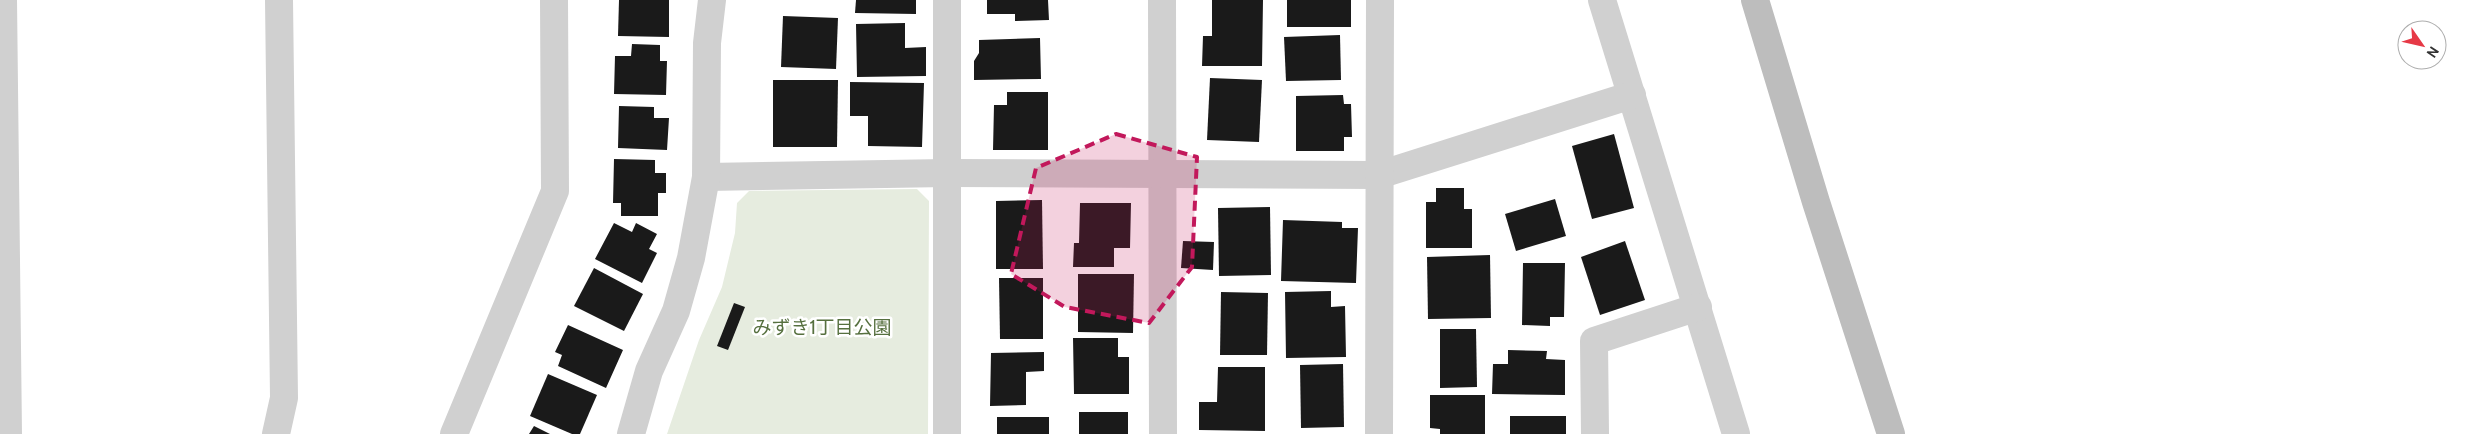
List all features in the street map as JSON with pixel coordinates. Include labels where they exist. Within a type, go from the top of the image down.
[{"type":"street","points":[[3,0],[8,434]]},
{"type":"street","points":[[276,434],[284,398],[278,0]]},
{"type":"street","points":[[454,434],[555,191],[554,0]]},
{"type":"street","points":[[631,434],[649,371],[676,311],[690,258],[706,177],[707,43],[712,0]]},
{"type":"street","points":[[946,0],[946,434]]},
{"type":"street","points":[[1162,0],[1163,434]]},
{"type":"street","points":[[1379,434],[1380,0]]},
{"type":"street","points":[[1602,0],[1736,434]]},
{"type":"street","points":[[1755,0],[1816,202],[1891,434]]},
{"type":"street","points":[[706,177],[946,173],[1379,176],[1632,95]]},
{"type":"street","points":[[1595,434],[1594,341],[1698,307]]},
{"type":"highlighted area","points":[[1116,134],[1197,157],[1192,267],[1149,323],[1065,307],[1011,274],[1036,168]]},
{"type":"green space","name":"みずき1丁目公園","points":[[917,189],[929,201],[928,434],[667,434],[699,340],[722,287],[735,233],[737,203],[749,191]]},
{"type":"building","points":[[619,0],[669,0],[669,37],[618,36]]},
{"type":"building","points":[[856,0],[916,0],[916,14],[855,13]]},
{"type":"building","points":[[987,0],[1048,0],[1049,20],[1015,21],[1015,14],[987,14]]},
{"type":"building","points":[[1212,0],[1263,0],[1262,66],[1202,66],[1203,36],[1212,36]]},
{"type":"building","points":[[1287,0],[1351,0],[1351,27],[1287,27]]},
{"type":"building","points":[[783,16],[838,18],[836,69],[781,67]]},
{"type":"building","points":[[905,23],[905,48],[926,47],[926,76],[857,77],[856,24]]},
{"type":"building","points":[[1340,35],[1341,80],[1286,81],[1284,37]]},
{"type":"building","points":[[1040,38],[1041,79],[974,80],[974,61],[979,53],[979,40]]},
{"type":"building","points":[[632,44],[660,45],[660,61],[667,61],[666,95],[614,94],[615,56],[631,56]]},
{"type":"building","points":[[1210,78],[1262,80],[1259,142],[1207,140]]},
{"type":"building","points":[[773,80],[838,80],[837,147],[773,147]]},
{"type":"building","points":[[850,82],[924,83],[922,147],[868,146],[868,116],[850,116]]},
{"type":"building","points":[[1007,92],[1048,92],[1048,150],[993,150],[994,105],[1007,105]]},
{"type":"building","points":[[1343,95],[1344,104],[1351,104],[1352,137],[1344,137],[1344,151],[1296,151],[1296,96]]},
{"type":"building","points":[[619,106],[654,107],[654,118],[669,118],[667,150],[618,148]]},
{"type":"building","points":[[1614,134],[1634,208],[1592,219],[1572,146]]},
{"type":"building","points":[[614,159],[655,160],[655,173],[666,173],[666,193],[658,193],[658,216],[621,216],[621,203],[613,203]]},
{"type":"building","points":[[1436,188],[1464,188],[1464,209],[1472,209],[1472,248],[1426,248],[1426,202],[1436,202]]},
{"type":"building","points":[[1555,199],[1566,236],[1516,251],[1505,214]]},
{"type":"building","points":[[1042,200],[1043,269],[996,269],[996,201]]},
{"type":"building","points":[[1080,203],[1131,203],[1130,248],[1114,248],[1114,267],[1073,267],[1074,243],[1079,243]]},
{"type":"building","points":[[1270,207],[1271,275],[1219,276],[1218,208]]},
{"type":"building","points":[[1283,220],[1342,222],[1342,228],[1358,228],[1356,283],[1281,281]]},
{"type":"building","points":[[614,223],[632,232],[636,223],[657,234],[649,249],[657,253],[642,283],[595,259]]},
{"type":"building","points":[[1183,241],[1214,242],[1213,270],[1181,268]]},
{"type":"building","points":[[1625,241],[1645,300],[1600,315],[1581,257]]},
{"type":"building","points":[[1490,255],[1491,318],[1428,319],[1427,257]]},
{"type":"building","points":[[1523,263],[1565,263],[1564,317],[1550,317],[1550,326],[1522,325]]},
{"type":"building","points":[[594,268],[643,294],[624,331],[574,306]]},
{"type":"building","points":[[1078,274],[1134,274],[1133,333],[1078,332]]},
{"type":"building","points":[[999,278],[1043,278],[1043,339],[1000,339]]},
{"type":"building","points":[[1331,291],[1331,307],[1345,306],[1346,357],[1286,358],[1285,292]]},
{"type":"building","points":[[1221,292],[1268,293],[1267,355],[1220,355]]},
{"type":"building","points":[[734,303],[745,307],[728,350],[717,346]]},
{"type":"building","points":[[568,325],[623,350],[606,388],[558,366],[562,355],[555,352]]},
{"type":"building","points":[[1440,329],[1476,329],[1477,387],[1440,388]]},
{"type":"building","points":[[1073,338],[1118,338],[1118,357],[1129,357],[1129,394],[1074,394]]},
{"type":"building","points":[[1508,350],[1547,351],[1546,359],[1565,360],[1565,395],[1492,394],[1493,364],[1508,364]]},
{"type":"building","points":[[1044,352],[1044,371],[1026,372],[1026,405],[990,406],[991,353]]},
{"type":"building","points":[[1343,364],[1344,427],[1301,428],[1300,365]]},
{"type":"building","points":[[1218,367],[1265,367],[1265,431],[1199,430],[1199,402],[1217,402]]},
{"type":"building","points":[[548,374],[597,395],[580,434],[572,434],[530,416]]},
{"type":"building","points":[[1430,395],[1485,395],[1485,434],[1440,434],[1440,429],[1430,428]]},
{"type":"building","points":[[1079,412],[1128,412],[1128,434],[1079,434]]},
{"type":"building","points":[[1510,416],[1566,416],[1566,434],[1510,434]]},
{"type":"building","points":[[997,417],[1049,417],[1049,434],[997,434]]},
{"type":"building","points":[[534,426],[550,434],[529,434]]}]
